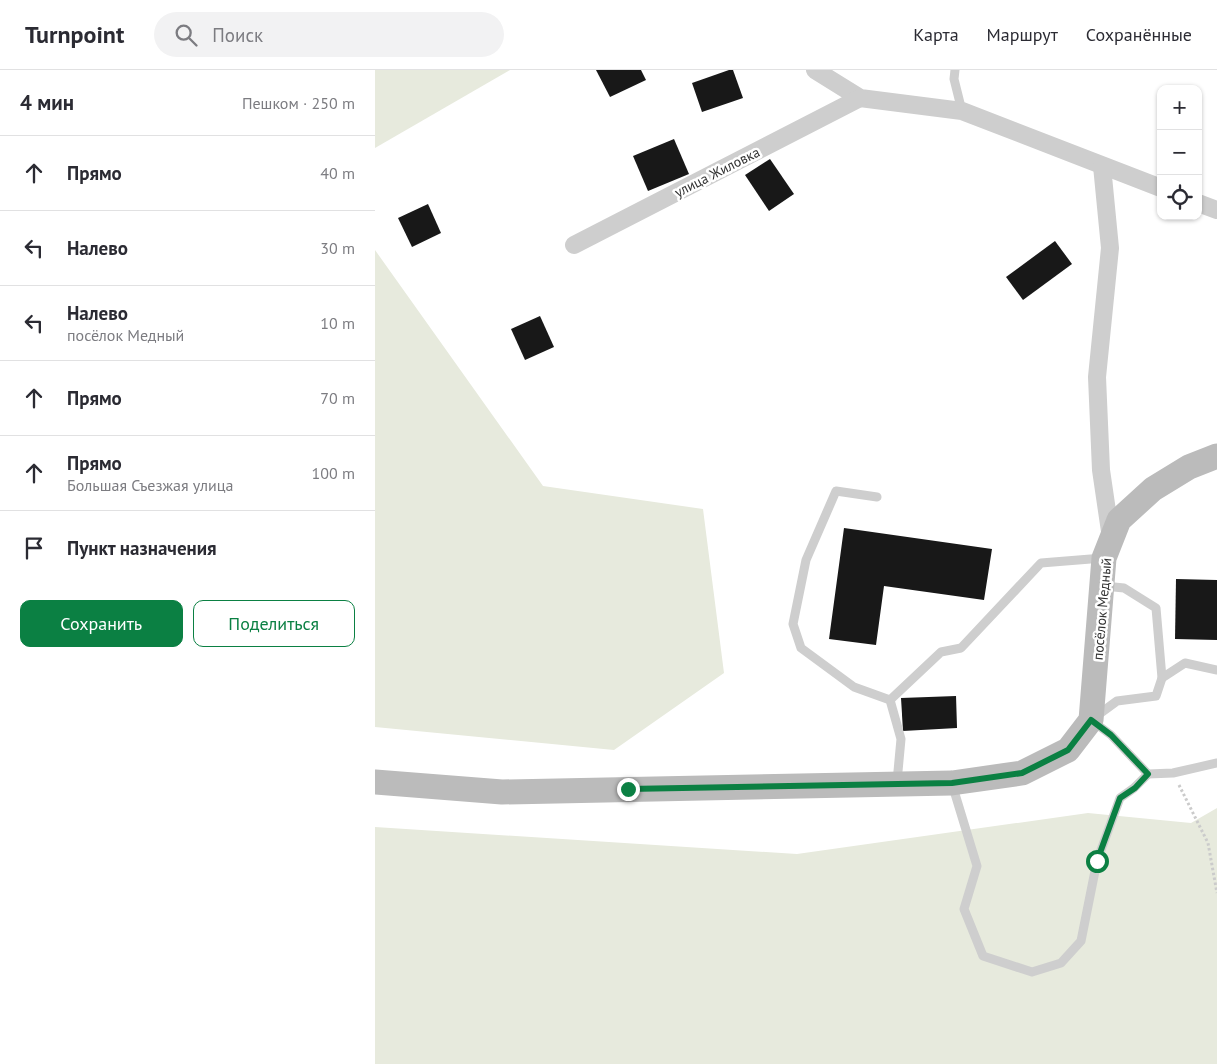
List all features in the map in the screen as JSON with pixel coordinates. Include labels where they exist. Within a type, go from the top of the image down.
[{"type":"main road","name":"посёлок Медный","points":[[1091,720],[1102,586],[1107,549],[1119,520],[1153,489],[1189,467],[1217,456]]},
{"type":"main road","points":[[375,782],[501,792],[952,783],[1022,773],[1068,750],[1091,720]]},
{"type":"street","points":[[815,70],[860,98],[962,111],[1157,187]]},
{"type":"street","name":"улица Жиловка","points":[[574,245],[860,98]]},
{"type":"street","points":[[1102,166],[1110,248],[1097,377],[1107,549]]},
{"type":"street","points":[[1202,204],[1217,210]]},
{"type":"lane","points":[[955,70],[954,79],[962,111]]},
{"type":"lane","points":[[877,497],[836,491],[806,560],[793,624],[801,648],[854,687],[890,700]]},
{"type":"lane","points":[[890,700],[941,652],[961,648],[1041,563],[1107,549]]},
{"type":"lane","points":[[1102,586],[1124,588],[1157,608],[1162,678],[1156,696],[1117,701],[1091,720],[1111,735],[1148,774],[1173,774],[1217,763]]},
{"type":"lane","points":[[1162,678],[1185,663],[1217,670]]},
{"type":"lane","points":[[890,700],[901,739],[896,785]]},
{"type":"lane","points":[[952,783],[977,866],[964,909],[983,956],[1032,972],[1061,963],[1081,941],[1097,861],[1120,798],[1135,788],[1148,774]]},
{"type":"path","points":[[1173,774],[1209,844],[1217,893]]},
{"type":"shaded area","points":[[375,70],[510,70],[375,148]]},
{"type":"shaded area","points":[[375,250],[543,486],[703,509],[724,673],[614,750],[375,727]]},
{"type":"shaded area","points":[[1217,808],[1217,1064],[375,1064],[375,827],[797,854],[1088,813],[1191,823]]},
{"type":"building","points":[[596,70],[641,70],[646,80],[610,97]]},
{"type":"building","points":[[733,70],[743,98],[702,112],[692,83]]},
{"type":"building","points":[[674,139],[689,174],[648,191],[633,156]]},
{"type":"building","points":[[770,159],[794,194],[769,211],[745,175]]},
{"type":"building","points":[[428,204],[441,233],[412,247],[398,218]]},
{"type":"building","points":[[1055,241],[1072,264],[1023,300],[1006,277]]},
{"type":"building","points":[[540,316],[554,347],[525,360],[511,329]]},
{"type":"building","points":[[844,528],[992,549],[984,600],[884,586],[876,645],[829,639]]},
{"type":"building","points":[[1176,579],[1217,580],[1217,640],[1175,639]]},
{"type":"building","points":[[956,696],[957,728],[903,731],[901,698]]},
{"type":"route","points":[[628,789],[952,783],[1022,773],[1068,750],[1091,720],[1111,735],[1148,774],[1135,788],[1120,798],[1097,861]]}]
